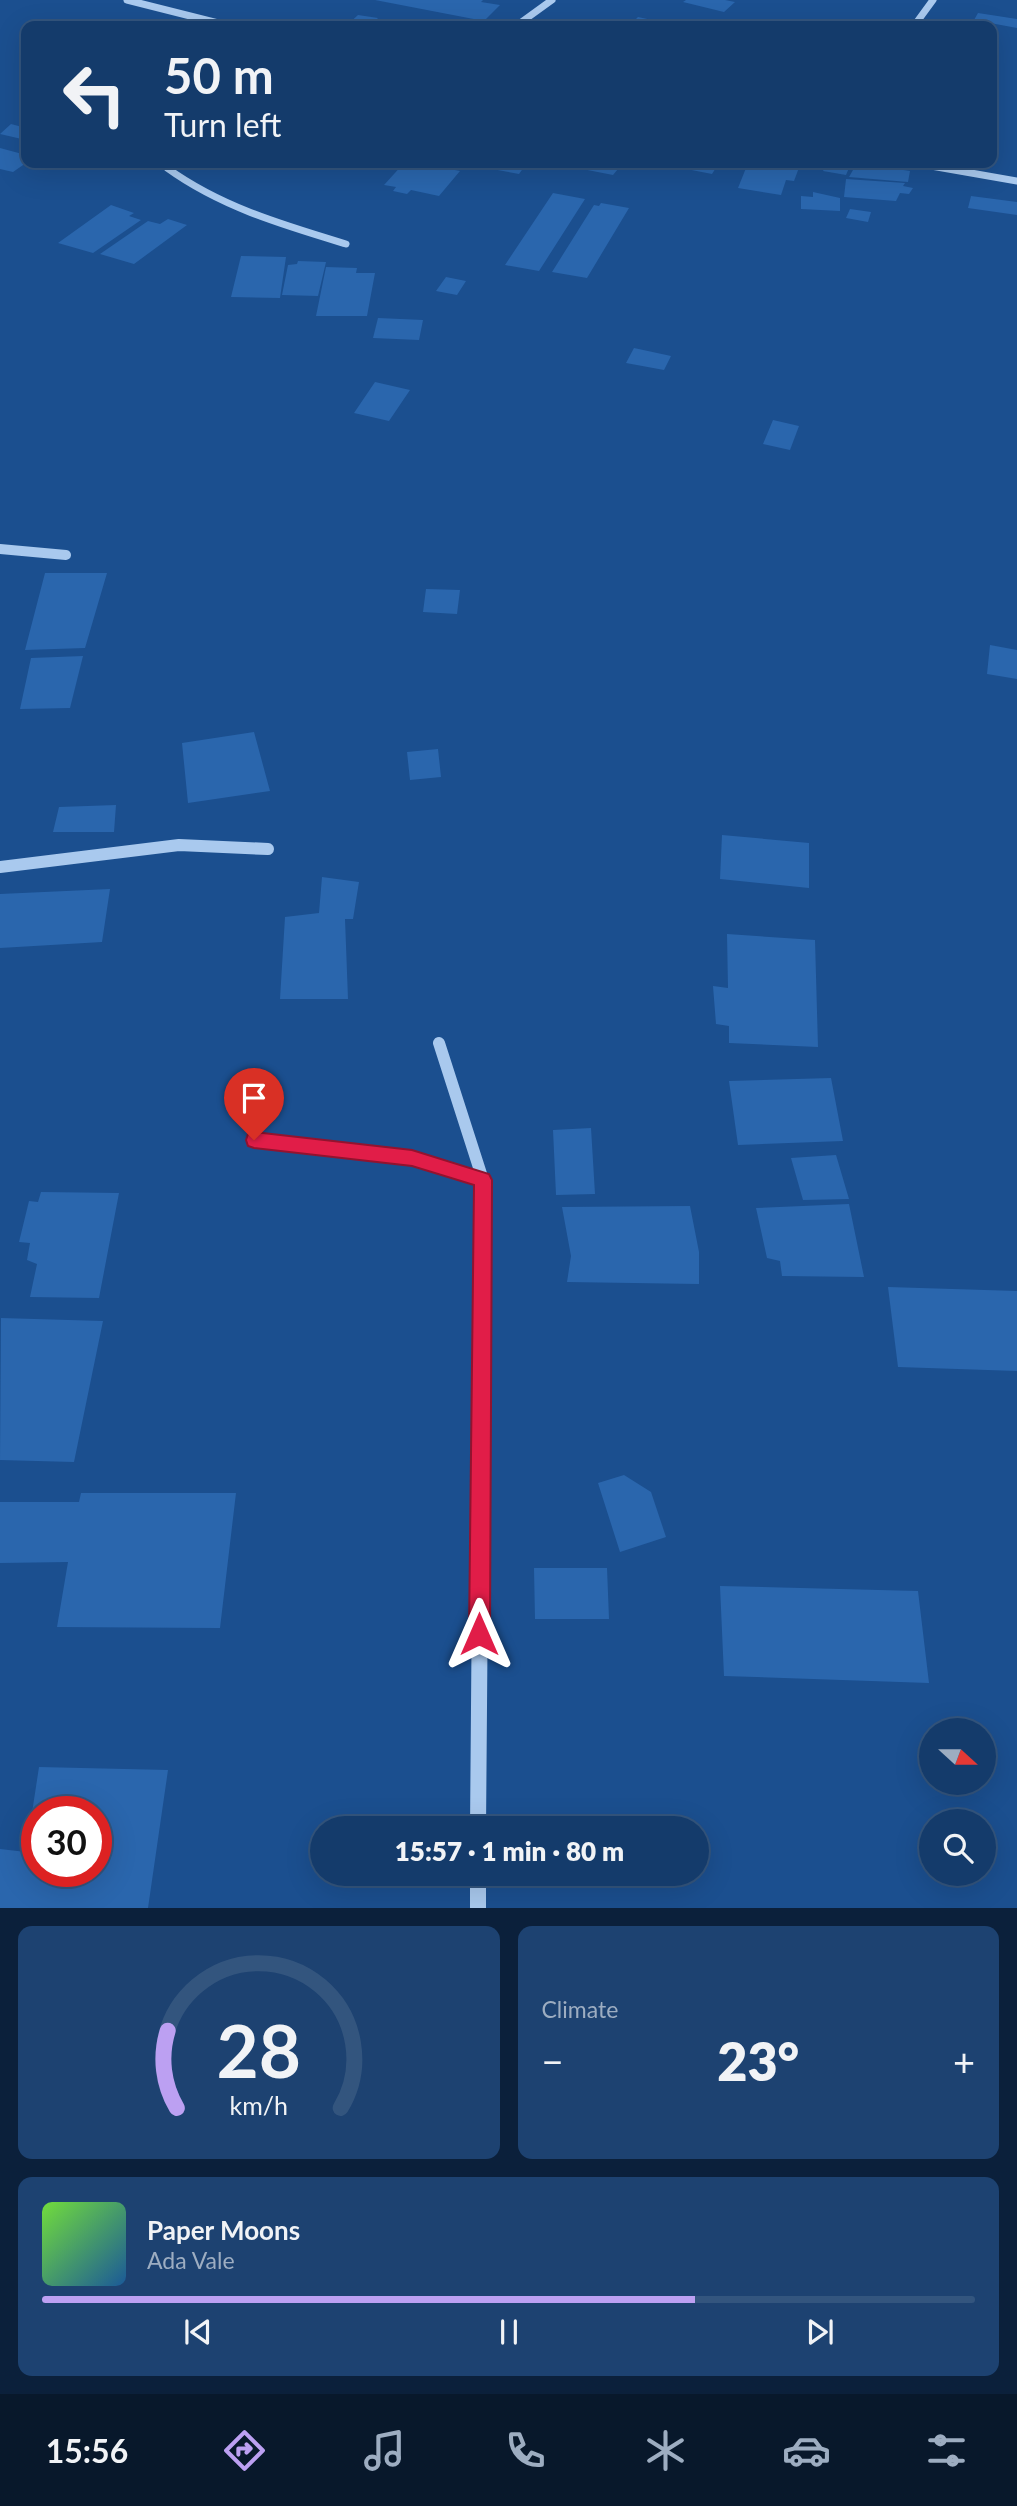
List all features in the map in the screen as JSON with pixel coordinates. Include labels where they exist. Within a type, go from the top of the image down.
[{"type":"street","points":[[127,0],[210,21]]},
{"type":"street","points":[[523,21],[552,0]]},
{"type":"street","points":[[918,21],[933,0]]},
{"type":"street","points":[[167,168],[183,181],[257,216],[346,244]]},
{"type":"street","points":[[943,168],[1017,181]]},
{"type":"street","points":[[0,549],[66,555]]},
{"type":"street","points":[[0,867],[179,845],[268,849]]},
{"type":"street","points":[[439,1043],[483,1180],[478,1816]]},
{"type":"street","points":[[254,1140],[412,1158],[483,1180]]},
{"type":"street","points":[[478,1886],[478,1908]]},
{"type":"building","points":[[375,0],[483,0],[481,2],[500,5],[484,21]]},
{"type":"building","points":[[683,2],[735,2],[724,12]]},
{"type":"building","points":[[978,13],[1017,19],[1017,28],[997,24],[997,21],[974,20]]},
{"type":"building","points":[[358,15],[378,18],[375,21],[351,21]]},
{"type":"building","points":[[638,17],[656,21],[634,21]]},
{"type":"building","points":[[11,124],[21,127],[21,139],[0,134]]},
{"type":"building","points":[[0,148],[21,154],[21,166],[13,172],[0,169]]},
{"type":"building","points":[[399,168],[445,168],[460,171],[439,196],[411,190],[407,194],[393,191],[396,187],[384,185]]},
{"type":"building","points":[[493,168],[523,168],[519,174]]},
{"type":"building","points":[[577,168],[619,168],[613,175]]},
{"type":"building","points":[[681,168],[716,168],[712,174]]},
{"type":"building","points":[[746,168],[799,168],[794,181],[786,180],[781,195],[738,188]]},
{"type":"building","points":[[824,168],[849,168],[846,175],[823,171]]},
{"type":"building","points":[[854,168],[910,171],[908,182],[849,177]]},
{"type":"building","points":[[846,179],[905,183],[903,186],[913,188],[909,194],[900,193],[896,201],[844,197]]},
{"type":"building","points":[[813,192],[840,198],[840,211],[801,209],[801,196],[813,197]]},
{"type":"building","points":[[553,193],[585,199],[539,271],[505,265]]},
{"type":"building","points":[[971,196],[1017,202],[1017,215],[968,208]]},
{"type":"building","points":[[601,203],[629,208],[587,278],[552,272],[594,205],[599,206]]},
{"type":"building","points":[[111,205],[134,213],[129,216],[141,220],[93,253],[58,243]]},
{"type":"building","points":[[850,209],[871,212],[868,222],[846,218]]},
{"type":"building","points":[[168,219],[187,225],[134,264],[100,254],[148,221],[160,224]]},
{"type":"building","points":[[241,256],[286,257],[280,298],[231,297]]},
{"type":"building","points":[[298,261],[326,262],[318,296],[282,295],[288,265],[297,264]]},
{"type":"building","points":[[326,267],[357,268],[356,273],[375,273],[367,316],[316,316]]},
{"type":"building","points":[[446,277],[466,281],[457,295],[436,291]]},
{"type":"building","points":[[378,318],[423,320],[419,340],[373,338]]},
{"type":"building","points":[[634,348],[671,356],[664,370],[626,363]]},
{"type":"building","points":[[375,382],[410,390],[389,421],[354,413]]},
{"type":"building","points":[[773,420],[799,426],[790,450],[763,444]]},
{"type":"building","points":[[45,573],[107,573],[85,648],[25,650]]},
{"type":"building","points":[[426,589],[460,590],[457,614],[423,612]]},
{"type":"building","points":[[990,645],[1017,650],[1017,679],[987,674]]},
{"type":"building","points":[[83,656],[70,708],[20,709],[31,658]]},
{"type":"building","points":[[254,732],[270,791],[188,803],[182,743]]},
{"type":"building","points":[[438,749],[441,777],[410,780],[407,752]]},
{"type":"building","points":[[116,805],[114,832],[53,832],[59,807]]},
{"type":"building","points":[[722,835],[809,843],[809,888],[720,879]]},
{"type":"building","points":[[322,877],[359,882],[353,919],[345,919],[348,999],[280,999],[285,917],[319,913]]},
{"type":"building","points":[[110,889],[102,942],[0,948],[0,894]]},
{"type":"building","points":[[727,934],[815,940],[818,1047],[729,1043],[729,1026],[716,1024],[713,986],[728,988]]},
{"type":"building","points":[[831,1078],[843,1141],[738,1145],[729,1081]]},
{"type":"building","points":[[591,1128],[595,1194],[556,1195],[553,1130]]},
{"type":"building","points":[[836,1155],[849,1199],[803,1200],[791,1158]]},
{"type":"building","points":[[41,1192],[119,1193],[99,1298],[30,1297],[37,1264],[27,1260],[30,1243],[19,1242],[29,1201],[38,1202]]},
{"type":"building","points":[[849,1204],[864,1277],[782,1276],[780,1261],[767,1258],[756,1208]]},
{"type":"building","points":[[690,1206],[699,1252],[699,1284],[567,1282],[571,1256],[562,1207]]},
{"type":"building","points":[[888,1287],[1017,1291],[1017,1371],[898,1367]]},
{"type":"building","points":[[1,1318],[103,1321],[74,1462],[0,1460]]},
{"type":"building","points":[[624,1475],[651,1492],[666,1537],[620,1552],[598,1483]]},
{"type":"building","points":[[81,1493],[236,1493],[220,1628],[57,1627],[68,1562],[0,1563],[0,1502],[79,1502]]},
{"type":"building","points":[[534,1568],[607,1568],[609,1619],[535,1619]]},
{"type":"building","points":[[720,1586],[918,1591],[929,1683],[724,1676]]},
{"type":"building","points":[[39,1767],[168,1770],[148,1908],[0,1908],[0,1849],[21,1851],[21,1887],[112,1887],[112,1796],[35,1796]]},
{"type":"route","points":[[254,1140],[412,1158],[483,1180],[479,1634]]}]
